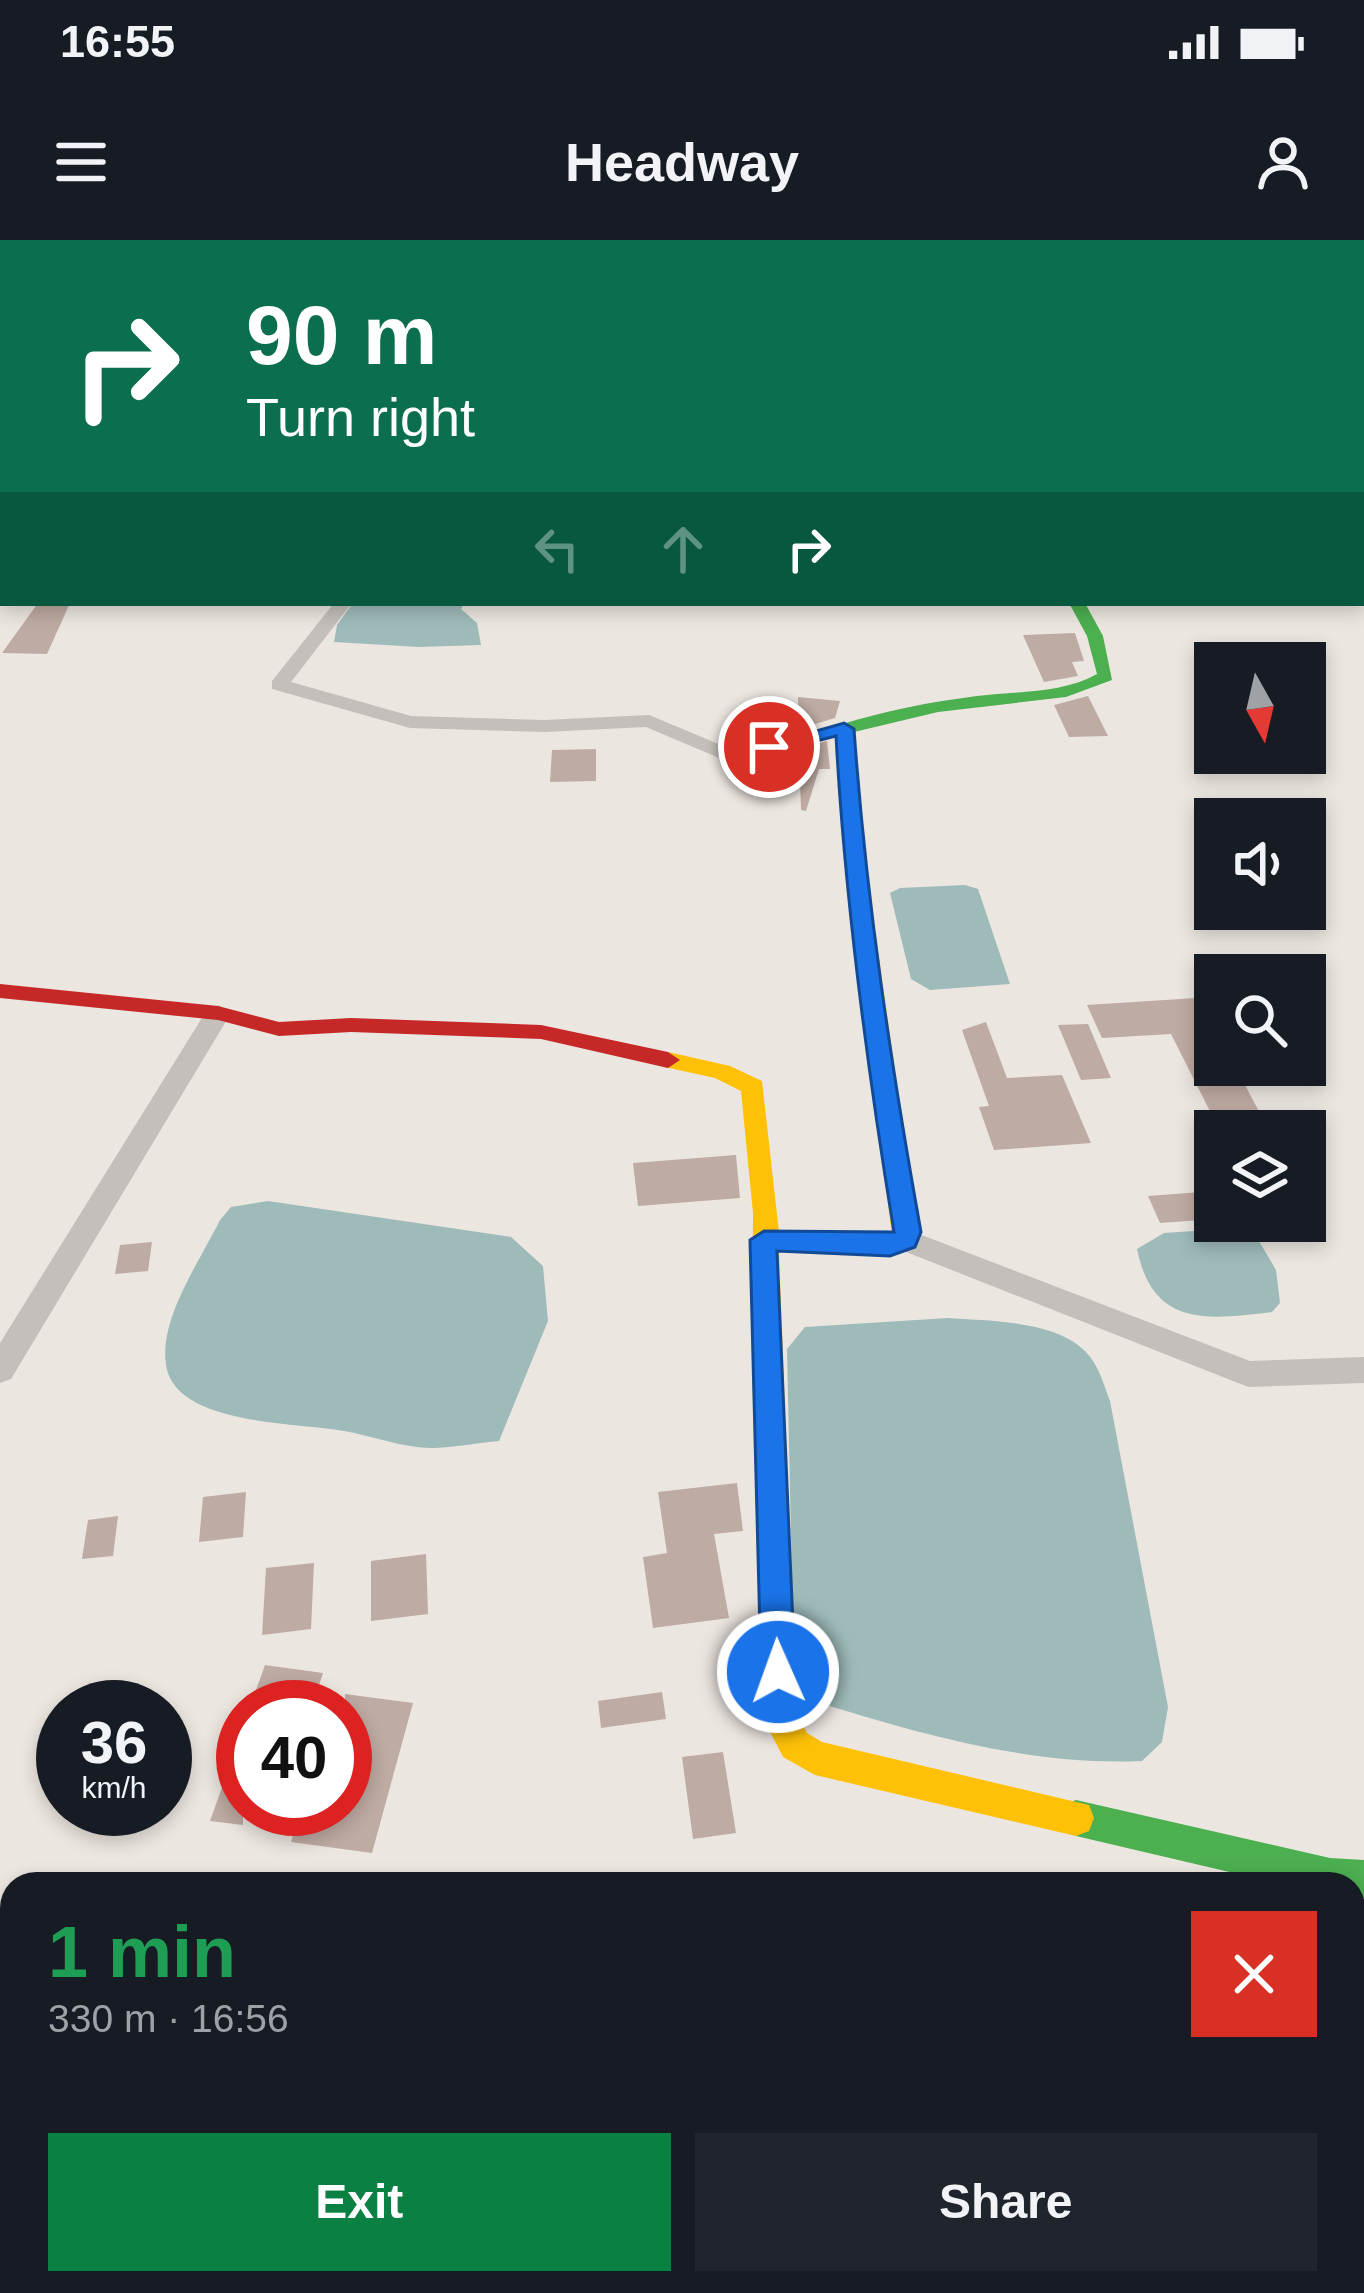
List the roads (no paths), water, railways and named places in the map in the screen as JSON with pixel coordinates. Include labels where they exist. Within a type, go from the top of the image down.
[{"type":"street","points":[[341,606],[280,685],[410,722],[545,726],[649,721],[731,757],[880,717],[1069,691],[1100,682],[1106,676],[1095,636],[1079,606]]},
{"type":"street","points":[[844,729],[874,1035],[906,1240]]},
{"type":"street","points":[[0,991],[218,1013],[291,1030],[351,1024],[541,1032],[722,1072],[753,1087],[766,1213],[779,1716],[795,1745],[814,1758],[1308,1872]]},
{"type":"street","points":[[0,1370],[218,1013]]},
{"type":"street","points":[[764,1240],[890,1246],[906,1240],[1249,1374],[1364,1370]]},
{"type":"water","points":[[351,606],[462,606],[477,623],[481,645],[334,642],[337,625]]},
{"type":"water","points":[[965,885],[978,889],[1010,984],[930,990],[911,979],[890,893],[900,888]]},
{"type":"water","points":[[268,1201],[511,1237],[543,1266],[548,1321],[499,1441],[424,1448],[344,1431],[241,1418],[191,1400],[174,1385],[165,1347],[192,1272],[231,1207]]},
{"type":"water","points":[[1194,1231],[1194,1242],[1260,1242],[1276,1270],[1280,1303],[1272,1312],[1225,1316],[1186,1313],[1169,1305],[1145,1274],[1137,1249],[1164,1233]]},
{"type":"water","points":[[948,1318],[1045,1329],[1079,1345],[1100,1373],[1110,1401],[1168,1707],[1162,1742],[1142,1761],[1015,1753],[932,1735],[810,1700],[794,1674],[787,1349],[805,1327]]}]
